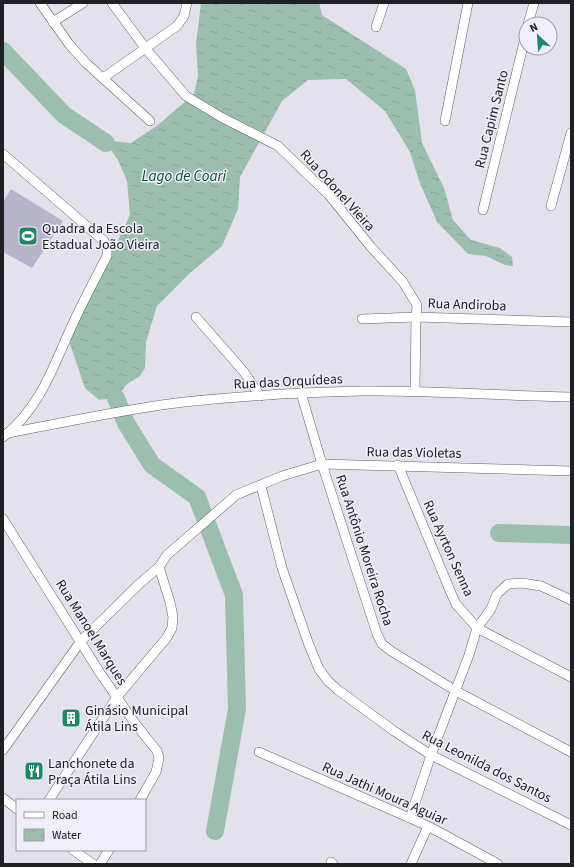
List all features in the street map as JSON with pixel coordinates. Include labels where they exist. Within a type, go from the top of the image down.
[{"type":"street","points":[[40,3],[53,22],[86,62],[150,121]]},
{"type":"street","points":[[53,22],[83,3]]},
{"type":"street","name":"Rua Odonel Vieira","points":[[112,3],[146,48],[186,96],[221,117],[278,146],[329,195],[371,247],[403,282],[417,305],[415,391]]},
{"type":"street","points":[[103,78],[177,26],[184,16],[187,3]]},
{"type":"street","points":[[376,26],[384,3]]},
{"type":"street","points":[[445,121],[468,3]]},
{"type":"street","points":[[530,16],[534,3]]},
{"type":"street","name":"Rua Capim Santo","points":[[483,210],[521,56]]},
{"type":"street","points":[[551,206],[571,132]]},
{"type":"street","points":[[3,154],[104,241],[107,249],[107,256],[75,319],[43,391],[27,412],[6,435]]},
{"type":"street","points":[[196,317],[244,372],[260,396]]},
{"type":"street","name":"Rua Andiroba","points":[[362,319],[416,317],[571,322]]},
{"type":"street","name":"Rua das Orquídeas","points":[[6,435],[98,415],[184,402],[301,393],[415,391],[571,397]]},
{"type":"street","name":"Rua Antônio Moreira Rocha","points":[[301,393],[322,464],[377,634],[382,644],[456,691],[571,752]]},
{"type":"street","name":"Rua das Violetas","points":[[159,567],[167,554],[236,495],[261,486],[282,476],[322,464],[571,470]]},
{"type":"street","name":"Rua Ayrton Senna","points":[[398,465],[456,604],[477,628],[571,677]]},
{"type":"street","name":"Rua Leonilda dos Santos","points":[[261,486],[282,568],[319,669],[328,681],[394,731],[431,755],[571,825]]},
{"type":"street","name":"Rua Manoel Marques","points":[[3,519],[117,697],[134,722],[154,746],[159,758],[156,772],[141,799]]},
{"type":"street","points":[[3,750],[81,641],[138,585],[159,567],[170,602],[173,617],[172,628],[158,648],[117,697],[50,799]]},
{"type":"street","points":[[410,818],[477,628],[491,609],[497,594],[508,584],[522,583],[541,586],[571,600]]},
{"type":"street","name":"Rua Jathi Moura Aguiar","points":[[259,752],[428,826],[498,864]]},
{"type":"street","points":[[3,798],[16,808]]},
{"type":"street","points":[[411,864],[428,826]]},
{"type":"street","points":[[75,851],[93,864]]},
{"type":"street","points":[[100,864],[108,851]]},
{"type":"shaded area","name":"Quadra da Escola Estadual João Vieira","points":[[11,189],[63,221],[32,268],[3,252],[3,202]]},
{"type":"water","name":"Lago de Coari","points":[[201,3],[319,3],[322,15],[406,69],[415,90],[422,143],[444,188],[453,220],[471,240],[500,248],[512,257],[513,266],[505,265],[486,256],[468,254],[437,222],[419,181],[410,152],[385,111],[346,79],[308,80],[282,101],[240,177],[238,209],[222,246],[189,274],[157,306],[146,342],[145,368],[140,376],[127,384],[116,398],[99,400],[85,388],[70,344],[72,320],[90,280],[115,247],[130,215],[127,181],[118,160],[106,143],[112,141],[131,143],[158,125],[194,94],[198,76],[196,44]]},
{"type":"waterway","points":[[3,51],[64,115],[106,143]]},
{"type":"waterway","points":[[116,398],[126,423],[152,465],[197,497],[234,595],[237,709],[215,831]]},
{"type":"waterway","points":[[499,533],[571,535]]},
{"type":"place","name":"Quadra da Escola Estadual João Vieira","points":[[28,236]]},
{"type":"place","name":"Ginásio Municipal Átila Lins","points":[[71,718]]},
{"type":"place","name":"Lanchonete da Praça Átila Lins","points":[[34,771]]}]
